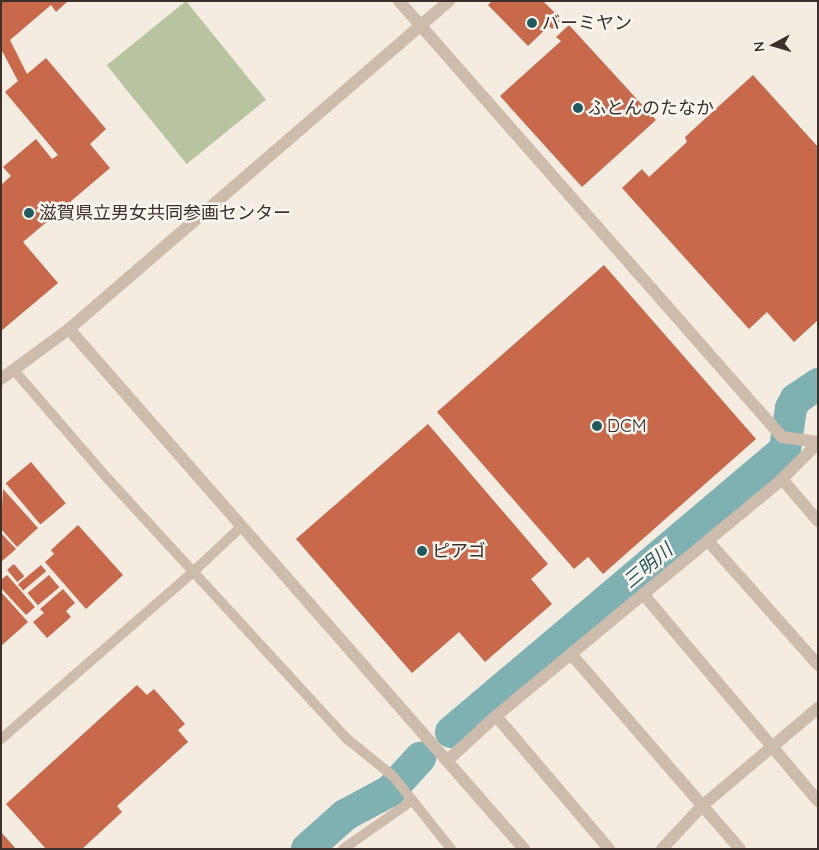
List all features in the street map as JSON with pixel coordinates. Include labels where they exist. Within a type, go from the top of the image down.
[{"type":"street","points":[[399,1],[782,437],[818,442]]},
{"type":"street","points":[[1,379],[70,329],[449,1]]},
{"type":"street","points":[[70,329],[524,849]]},
{"type":"street","points":[[447,761],[496,716],[782,480],[818,442]]},
{"type":"street","points":[[782,480],[818,521]]},
{"type":"street","points":[[708,540],[818,665]]},
{"type":"street","points":[[643,594],[818,801]]},
{"type":"street","points":[[571,654],[740,849]]},
{"type":"street","points":[[662,849],[702,806],[818,708]]},
{"type":"street","points":[[496,716],[610,849]]},
{"type":"lane","points":[[13,369],[108,478],[346,738],[393,776],[451,849]]},
{"type":"lane","points":[[1,739],[193,572],[242,526]]},
{"type":"lane","points":[[343,849],[413,800]]},
{"type":"green space","points":[[186,1],[266,100],[187,164],[107,65]]},
{"type":"building","name":"滋賀県立男女共同参画センター","points":[[1,1],[68,1],[56,12],[51,5],[10,40],[27,74],[46,58],[106,129],[90,144],[110,168],[23,242],[58,283],[1,331],[1,185],[11,176],[3,167],[36,139],[52,159],[58,155],[5,92],[18,81],[1,49]]},
{"type":"building","name":"バーミヤン","points":[[492,1],[543,1],[562,20],[552,29],[549,26],[528,46],[488,5]]},
{"type":"building","name":"ふとんのたなか","points":[[569,25],[656,120],[582,187],[500,96],[561,41],[556,37]]},
{"type":"building","points":[[753,75],[818,147],[818,320],[794,342],[767,312],[749,329],[622,188],[642,169],[649,177],[687,142],[685,137]]},
{"type":"building","name":"DCM","points":[[604,265],[756,439],[603,574],[588,557],[574,569],[437,412]]},
{"type":"building","name":"ピアゴ","points":[[428,424],[548,564],[531,579],[552,604],[485,662],[459,632],[412,673],[296,539]]},
{"type":"building","points":[[31,462],[66,503],[40,525],[6,483]]},
{"type":"building","points":[[3,489],[38,528],[17,547],[1,529]]},
{"type":"building","points":[[78,525],[123,575],[86,609],[45,562],[54,554],[51,550]]},
{"type":"building","points":[[1,533],[16,549],[1,562]]},
{"type":"building","points":[[14,564],[24,576],[17,582],[7,570]]},
{"type":"building","points":[[41,565],[46,571],[23,590],[18,584]]},
{"type":"building","points":[[7,575],[35,607],[26,615],[1,588],[1,580]]},
{"type":"building","points":[[49,575],[59,587],[38,605],[28,593]]},
{"type":"building","points":[[63,589],[75,603],[66,611],[71,617],[47,638],[33,622],[44,613],[40,609]]},
{"type":"building","points":[[1,592],[28,622],[1,646]]},
{"type":"building","points":[[137,685],[147,695],[154,689],[185,724],[178,730],[188,742],[117,806],[122,812],[82,849],[46,849],[6,804]]},
{"type":"building","points":[[1,832],[16,849],[1,849]]},
{"type":"waterway","name":"三明川","points":[[451,732],[785,450],[791,408],[796,399],[818,384]]},
{"type":"waterway","name":"三明川","points":[[307,849],[345,815],[390,791],[420,758]]},
{"type":"place","name":"バーミヤン","points":[[532,23]]},
{"type":"place","name":"ふとんのたなか","points":[[578,108]]},
{"type":"place","name":"滋賀県立男女共同参画センター","points":[[29,213]]},
{"type":"place","name":"DCM","points":[[597,426]]},
{"type":"place","name":"ピアゴ","points":[[422,551]]}]
